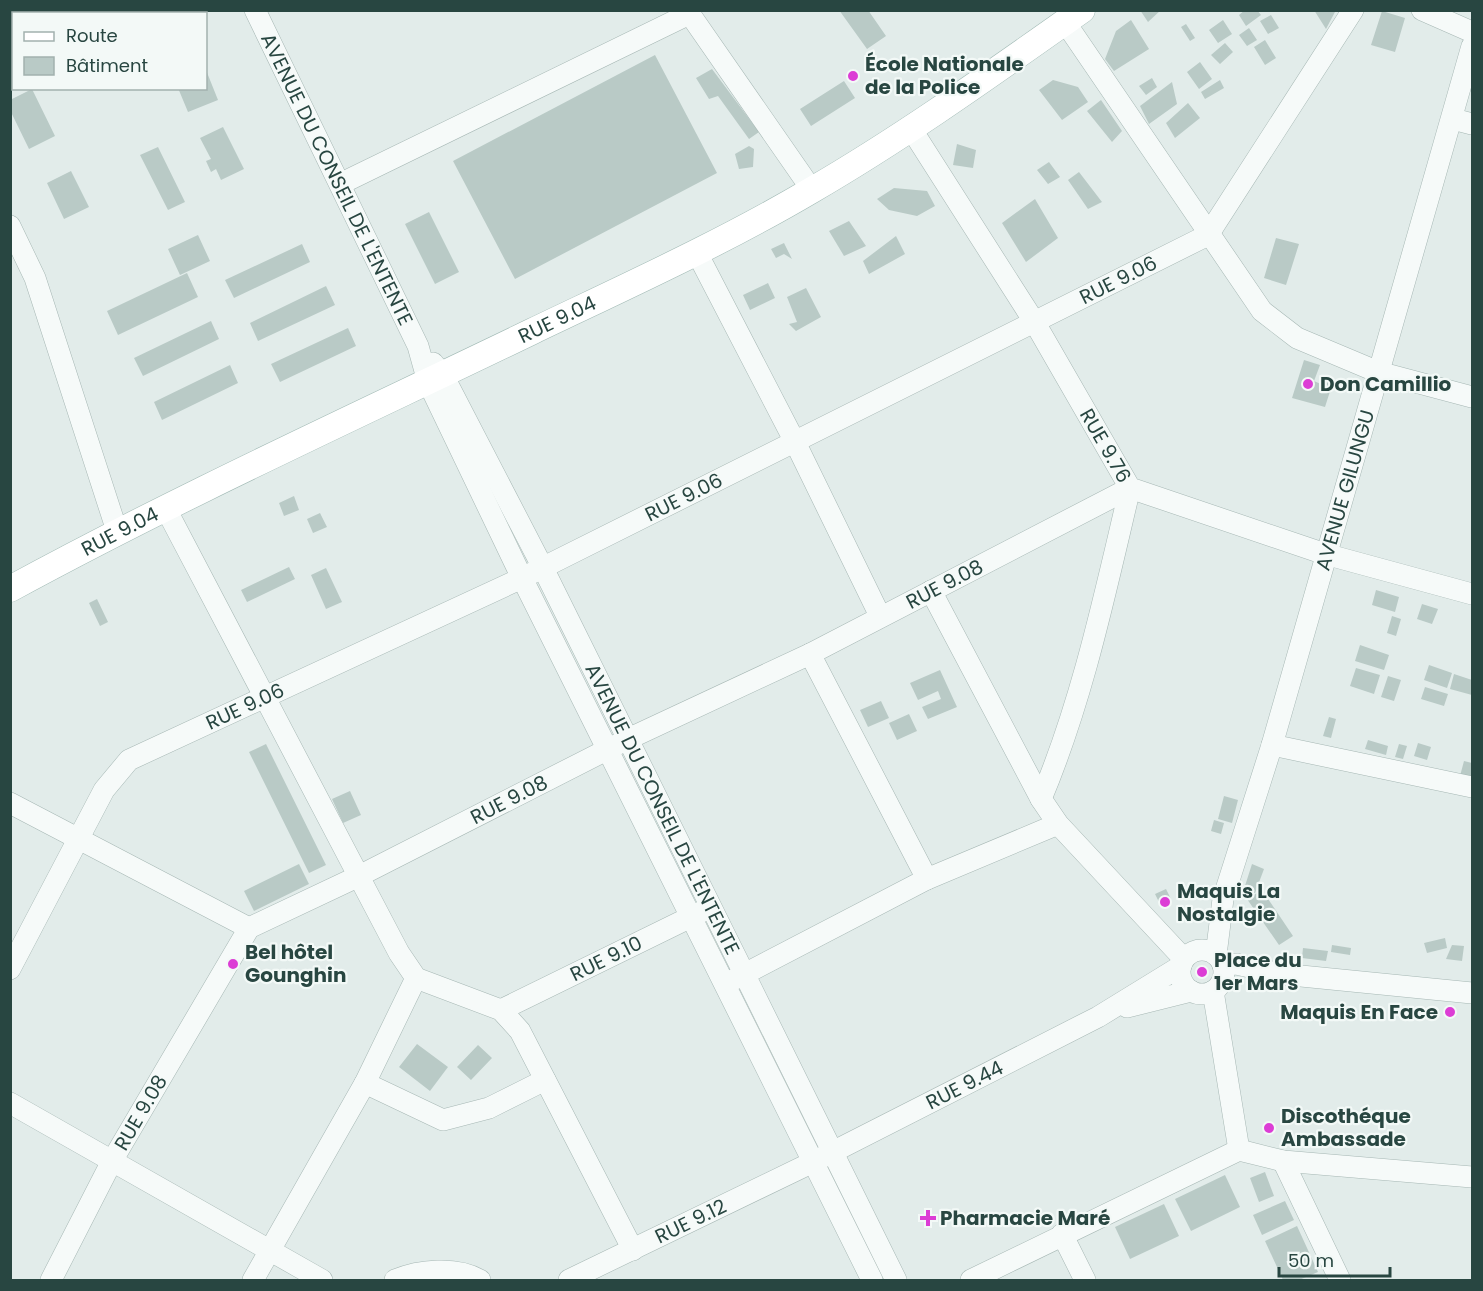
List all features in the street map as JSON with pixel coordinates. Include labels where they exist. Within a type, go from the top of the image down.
[{"type":"main road","name":"RUE 9.04","points":[[10,589],[117,531],[166,509],[261,459],[697,253],[813,190],[910,128],[1074,16]]},
{"type":"street","name":"AVENUE DU CONSEIL DE L'ENTENTE","points":[[255,10],[418,346],[543,568],[618,744]]},
{"type":"street","points":[[1208,236],[1353,10]]},
{"type":"street","points":[[1422,10],[1473,32]]},
{"type":"street","points":[[340,184],[688,12],[813,190]]},
{"type":"street","points":[[1074,16],[1208,236],[1262,311],[1297,338],[1378,372],[1473,397]]},
{"type":"street","name":"AVENUE GILUNGU","points":[[1239,1150],[1218,1033],[1218,1011],[1203,972],[1223,899],[1272,745],[1378,372],[1463,122],[1473,46]]},
{"type":"street","name":"RUE 9.76","points":[[910,128],[1035,323],[1130,488],[1325,554],[1473,594]]},
{"type":"street","points":[[10,226],[36,278],[117,531]]},
{"type":"street","name":"RUE 9.06","points":[[10,969],[104,790],[129,760],[543,568],[1208,236]]},
{"type":"street","points":[[697,253],[795,442],[880,616]]},
{"type":"street","name":"AVENUE DU CONSEIL DE L'ENTENTE","points":[[435,378],[522,578],[618,744],[702,912],[813,1162],[872,1281]]},
{"type":"street","points":[[1041,799],[1064,746],[1098,624],[1130,488]]},
{"type":"street","name":"RUE 9.08","points":[[51,1281],[112,1161],[249,928],[357,877],[618,744],[810,654],[1130,488]]},
{"type":"street","points":[[166,509],[357,877],[399,953],[416,978],[501,1010],[520,1031],[633,1250]]},
{"type":"street","points":[[931,591],[1041,799],[1058,824],[1203,972]]},
{"type":"street","points":[[810,654],[927,879]]},
{"type":"street","points":[[1272,745],[1473,787]]},
{"type":"street","points":[[10,803],[249,928]]},
{"type":"street","points":[[734,980],[927,879],[1058,824]]},
{"type":"street","name":"RUE 9.10","points":[[501,1010],[702,912]]},
{"type":"street","name":"RUE 9.44","points":[[813,1162],[1098,1017],[1203,972],[1238,978],[1281,974],[1473,993]]},
{"type":"street","points":[[253,1281],[365,1083],[416,978]]},
{"type":"street","name":"AVENUE DU CONSEIL DE L'ENTENTE","points":[[734,980],[832,1152],[896,1281]]},
{"type":"street","points":[[365,1083],[443,1120],[489,1108],[544,1080]]},
{"type":"street","points":[[10,1103],[270,1249],[322,1281]]},
{"type":"street","points":[[971,1281],[1062,1234],[1239,1150],[1283,1161],[1473,1177]]},
{"type":"street","points":[[1283,1161],[1340,1281]]},
{"type":"street","name":"RUE 9.12","points":[[569,1281],[813,1162]]},
{"type":"street","points":[[1062,1234],[1085,1281]]},
{"type":"street","points":[[395,1281],[416,1273],[458,1272],[480,1281]]},
{"type":"building","points":[[839,10],[868,10],[886,36],[867,49]]},
{"type":"building","points":[[1140,10],[1161,10],[1148,22]]},
{"type":"building","points":[[1245,10],[1257,10],[1261,15],[1246,26],[1239,15]]},
{"type":"building","points":[[1314,10],[1336,10],[1326,29]]},
{"type":"building","points":[[1382,11],[1405,18],[1395,52],[1371,45]]},
{"type":"building","points":[[1271,15],[1279,28],[1268,34],[1260,21]]},
{"type":"building","points":[[1131,20],[1149,49],[1114,71],[1105,59],[1116,31]]},
{"type":"building","points":[[1223,20],[1232,34],[1218,43],[1209,30]]},
{"type":"building","points":[[1186,24],[1195,38],[1190,41],[1181,27]]},
{"type":"building","points":[[1249,28],[1257,40],[1247,46],[1239,35]]},
{"type":"building","points":[[1265,40],[1276,58],[1265,65],[1254,47]]},
{"type":"building","points":[[1225,43],[1233,52],[1220,64],[1211,55]]},
{"type":"building","points":[[655,55],[717,173],[515,279],[453,161]]},
{"type":"building","points":[[1200,62],[1212,79],[1199,89],[1187,72]]},
{"type":"building","points":[[712,69],[759,132],[749,139],[718,96],[709,99],[696,78]]},
{"type":"building","points":[[207,72],[218,100],[188,112],[179,90],[207,90]]},
{"type":"building","points":[[1152,78],[1157,87],[1146,95],[1139,86]]},
{"type":"building","points":[[1053,80],[1078,87],[1088,102],[1062,120],[1039,90]]},
{"type":"building","points":[[1220,80],[1224,88],[1205,99],[1201,92]]},
{"type":"building","points":[[844,81],[855,98],[811,126],[800,109]]},
{"type":"building","points":[[1172,82],[1177,104],[1149,124],[1140,106]]},
{"type":"building","points":[[32,90],[55,136],[29,149],[10,110],[10,100]]},
{"type":"building","points":[[1101,100],[1122,131],[1112,142],[1087,111]]},
{"type":"building","points":[[1188,103],[1200,118],[1175,138],[1166,123]]},
{"type":"building","points":[[223,127],[244,169],[221,180],[216,169],[211,172],[206,161],[211,159],[200,138]]},
{"type":"building","points":[[957,144],[976,150],[973,168],[953,165]]},
{"type":"building","points":[[749,146],[754,149],[753,167],[739,169],[735,154]]},
{"type":"building","points":[[158,147],[185,202],[168,210],[140,155]]},
{"type":"building","points":[[1049,162],[1060,177],[1048,184],[1037,170]]},
{"type":"building","points":[[71,171],[89,207],[64,219],[47,183]]},
{"type":"building","points":[[1079,172],[1102,202],[1088,209],[1068,180]]},
{"type":"building","points":[[894,188],[927,191],[935,206],[917,216],[889,210],[877,199]]},
{"type":"building","points":[[1035,199],[1058,238],[1026,262],[1002,223]]},
{"type":"building","points":[[429,212],[459,272],[435,284],[405,224]]},
{"type":"building","points":[[849,221],[866,246],[844,256],[829,231]]},
{"type":"building","points":[[198,235],[210,261],[180,275],[168,249]]},
{"type":"building","points":[[896,236],[905,254],[869,274],[863,261]]},
{"type":"building","points":[[1276,238],[1299,244],[1286,285],[1264,278]]},
{"type":"building","points":[[784,243],[792,259],[784,254],[776,258],[771,249]]},
{"type":"building","points":[[302,244],[310,262],[234,298],[225,280]]},
{"type":"building","points":[[187,273],[198,297],[118,335],[107,311]]},
{"type":"building","points":[[768,283],[775,298],[750,310],[743,295]]},
{"type":"building","points":[[326,286],[335,305],[258,341],[250,323]]},
{"type":"building","points":[[806,288],[821,317],[796,331],[789,324],[797,322],[787,297]]},
{"type":"building","points":[[211,321],[219,339],[143,376],[134,358]]},
{"type":"building","points":[[348,328],[356,346],[280,382],[271,364]]},
{"type":"building","name":"Don Camillio","points":[[1304,360],[1320,365],[1314,381],[1323,385],[1324,380],[1333,382],[1325,407],[1292,398]]},
{"type":"building","points":[[230,365],[238,383],[162,420],[154,402]]},
{"type":"building","points":[[294,496],[299,510],[284,516],[279,503]]},
{"type":"building","points":[[320,513],[327,527],[313,533],[307,519]]},
{"type":"building","points":[[289,567],[295,579],[247,602],[241,590]]},
{"type":"building","points":[[326,568],[342,602],[326,609],[311,575]]},
{"type":"building","points":[[1376,590],[1399,597],[1395,612],[1372,605]]},
{"type":"building","points":[[97,599],[108,622],[100,626],[89,603]]},
{"type":"building","points":[[1422,604],[1438,609],[1432,624],[1417,619]]},
{"type":"building","points":[[1392,616],[1401,619],[1396,636],[1387,633]]},
{"type":"building","points":[[1360,645],[1389,655],[1384,670],[1355,661]]},
{"type":"building","points":[[1429,665],[1452,673],[1447,688],[1424,680]]},
{"type":"building","points":[[1356,668],[1380,675],[1374,694],[1350,686]]},
{"type":"building","points":[[940,670],[957,707],[928,719],[922,707],[941,699],[938,691],[918,700],[910,683]]},
{"type":"building","points":[[1454,674],[1472,680],[1472,695],[1450,689]]},
{"type":"building","points":[[1388,676],[1401,680],[1394,701],[1381,697]]},
{"type":"building","points":[[1425,687],[1448,694],[1444,706],[1421,699]]},
{"type":"building","points":[[881,701],[889,718],[868,727],[860,710]]},
{"type":"building","points":[[909,714],[917,731],[897,740],[889,723]]},
{"type":"building","points":[[1329,717],[1336,719],[1331,738],[1323,736]]},
{"type":"building","points":[[1368,740],[1388,746],[1386,755],[1365,749]]},
{"type":"building","points":[[1418,743],[1431,747],[1427,760],[1414,756]]},
{"type":"building","points":[[266,744],[326,865],[309,873],[249,752]]},
{"type":"building","points":[[1399,744],[1407,746],[1403,759],[1395,757]]},
{"type":"building","points":[[1464,761],[1472,763],[1472,779],[1460,776]]},
{"type":"building","points":[[350,791],[361,815],[343,823],[332,799]]},
{"type":"building","points":[[1224,796],[1238,800],[1232,823],[1218,819]]},
{"type":"building","points":[[1214,820],[1224,823],[1221,834],[1211,831]]},
{"type":"building","points":[[299,864],[309,884],[254,911],[244,891]]},
{"type":"building","points":[[1252,864],[1264,869],[1255,893],[1244,889]]},
{"type":"building","points":[[1166,889],[1171,899],[1160,904],[1155,894]]},
{"type":"building","points":[[1262,890],[1293,936],[1279,945],[1247,899]]},
{"type":"building","points":[[1445,938],[1447,948],[1427,953],[1424,943]]},
{"type":"building","points":[[1332,945],[1351,948],[1350,955],[1331,952]]},
{"type":"building","points":[[1452,945],[1464,946],[1462,961],[1446,959]]},
{"type":"building","points":[[1303,948],[1328,951],[1326,961],[1302,958]]},
{"type":"building","points":[[417,1044],[448,1067],[430,1091],[399,1067]]},
{"type":"building","points":[[478,1045],[492,1058],[471,1080],[457,1067]]},
{"type":"building","points":[[1265,1172],[1274,1196],[1259,1202],[1250,1178]]},
{"type":"building","points":[[1225,1175],[1240,1207],[1191,1231],[1175,1199]]},
{"type":"building","points":[[1285,1201],[1294,1220],[1262,1235],[1253,1215]]},
{"type":"building","points":[[1164,1204],[1179,1236],[1130,1259],[1115,1227]]},
{"type":"building","points":[[1297,1226],[1318,1272],[1299,1280],[1283,1280],[1265,1241]]},
{"type":"place","name":"École Nationale de la Police","points":[[853,76]]},
{"type":"place","name":"Don Camillio","points":[[1308,384]]},
{"type":"place","name":"Maquis La Nostalgie","points":[[1165,902]]},
{"type":"place","name":"Bel hôtel Gounghin","points":[[233,964]]},
{"type":"place","name":"Place du 1er Mars","points":[[1202,972]]},
{"type":"place","name":"Maquis En Face","points":[[1450,1012]]},
{"type":"place","name":"Discothéque Ambassade","points":[[1269,1128]]},
{"type":"place","name":"Pharmacie Maré","points":[[928,1218]]}]
